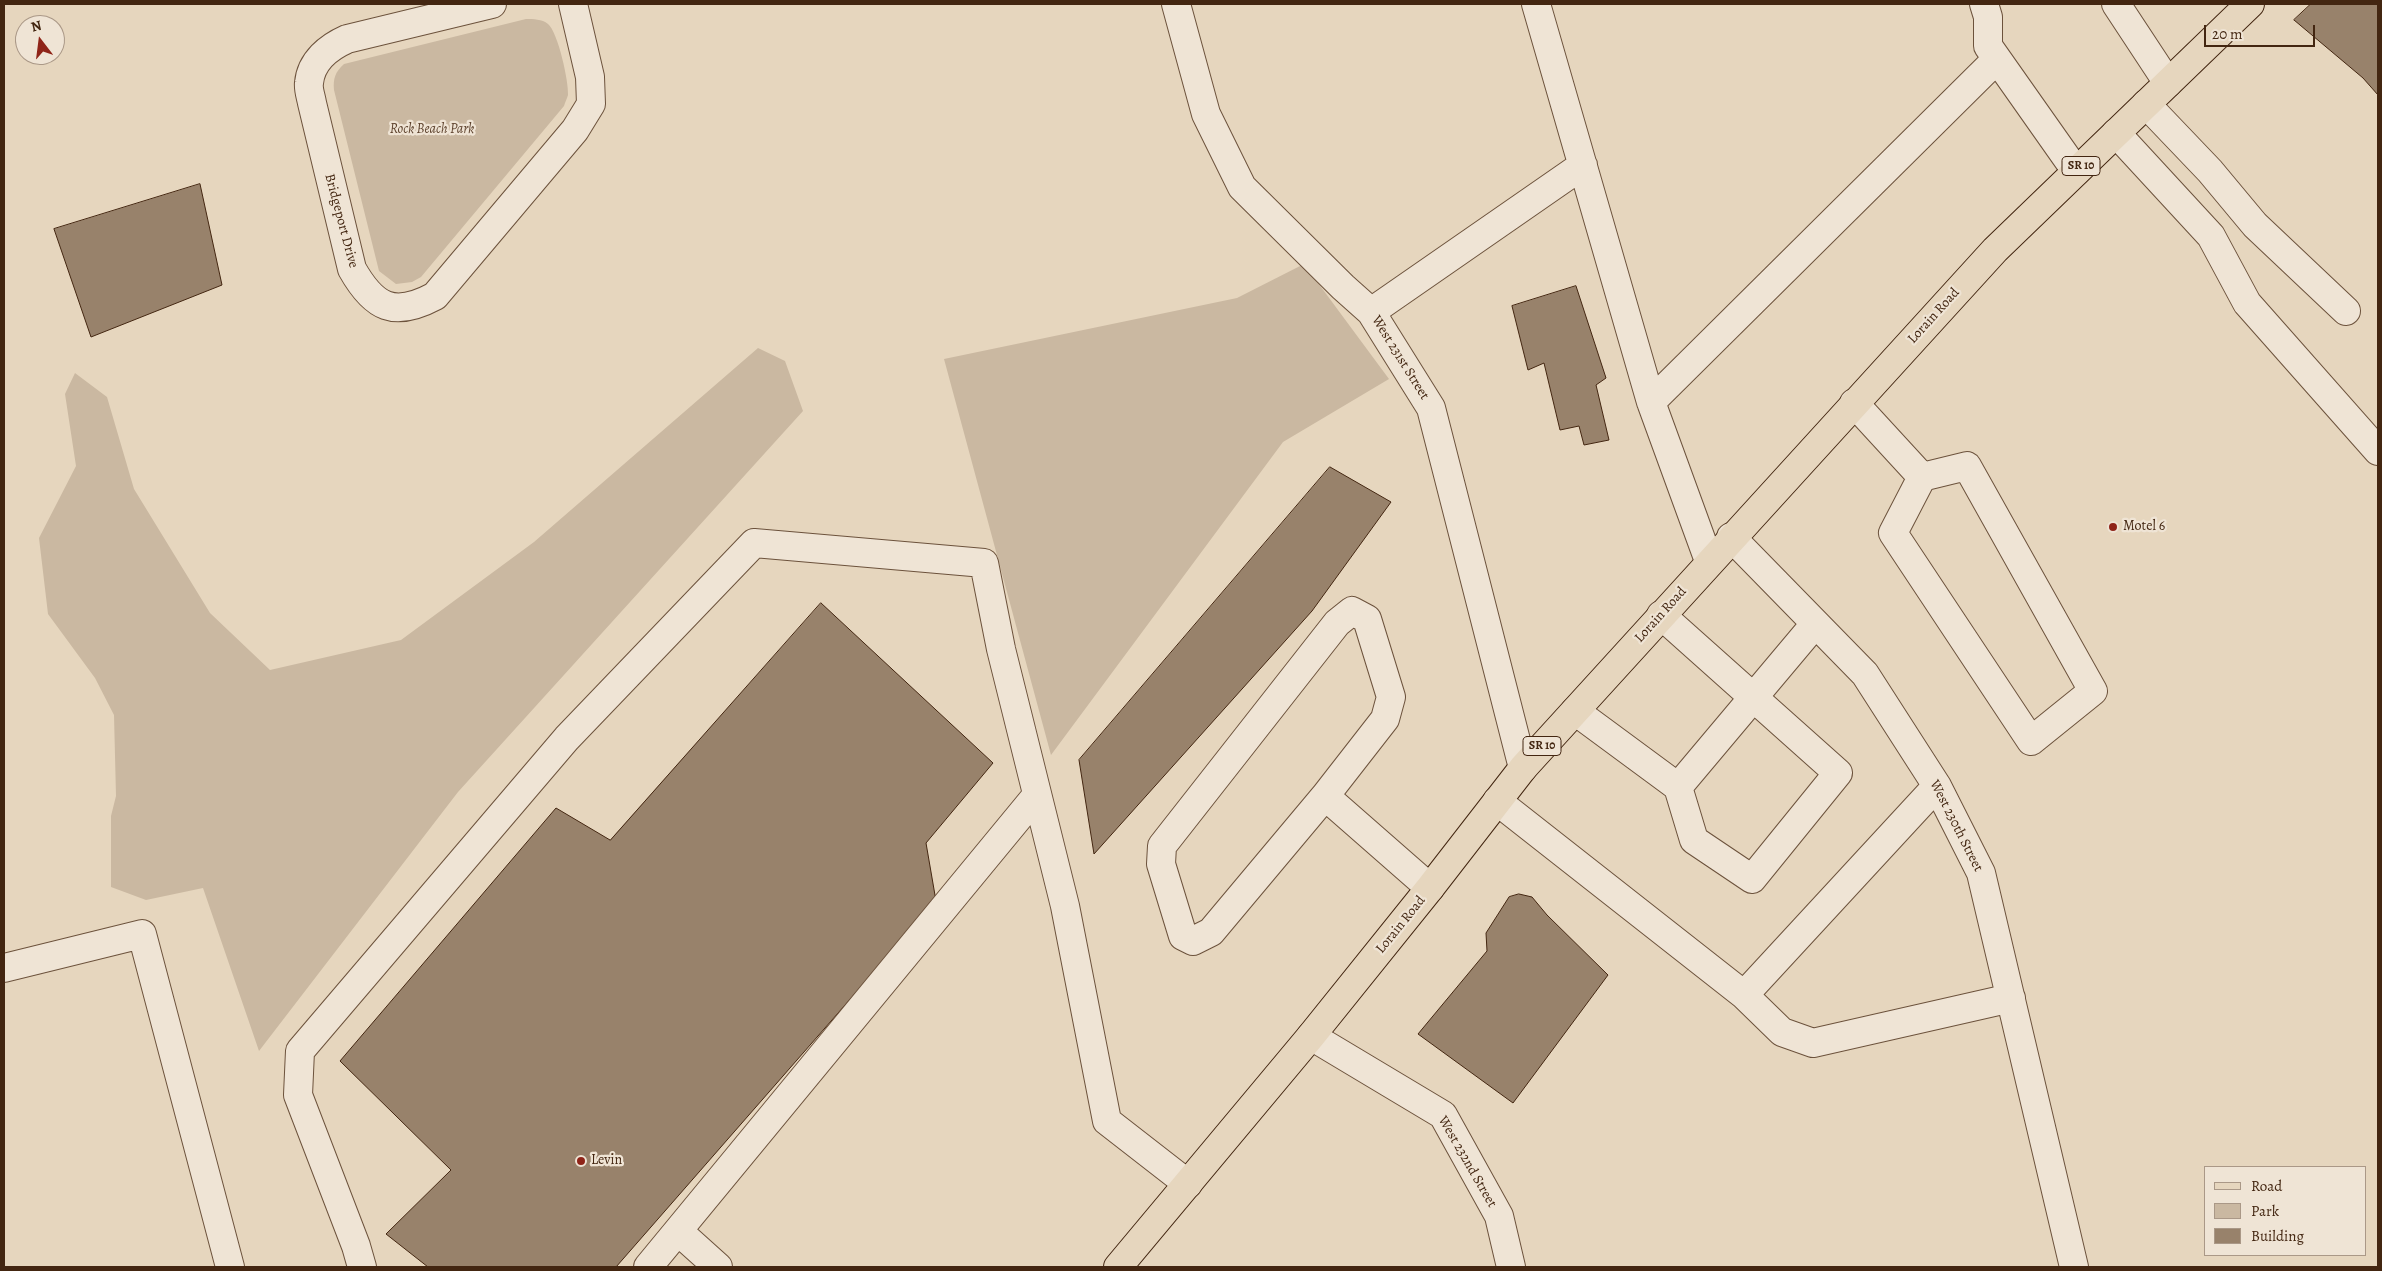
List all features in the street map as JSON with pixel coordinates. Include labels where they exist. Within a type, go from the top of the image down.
[{"type":"main road","name":"Lorain Road","points":[[1118,1267],[1310,1036],[1430,888],[1523,768],[1709,561],[1994,250],[2250,4]]},
{"type":"street","name":"Bridgeport Drive","points":[[492,4],[347,39],[330,47],[315,64],[309,83],[312,103],[352,269],[365,292],[384,305],[399,308],[416,306],[435,296],[575,130],[591,104],[590,77],[573,4]]},
{"type":"street","name":"West 231st Street","points":[[1176,4],[1206,114],[1242,187],[1370,312],[1431,408],[1523,768]]},
{"type":"street","points":[[1536,4],[1651,402],[1709,561]]},
{"type":"street","points":[[1984,4],[1988,17],[1988,46],[2076,171]]},
{"type":"street","points":[[2116,4],[2168,83]]},
{"type":"street","points":[[1651,402],[1997,59]]},
{"type":"street","points":[[2146,104],[2210,171],[2255,225],[2346,311]]},
{"type":"street","points":[[2116,133],[2211,236],[2247,303],[2378,451]]},
{"type":"street","points":[[1370,312],[1582,165]]},
{"type":"street","points":[[1854,403],[1922,477]]},
{"type":"street","points":[[1967,466],[2093,691],[2031,740],[1893,533],[1922,477],[1967,466]]},
{"type":"street","name":"West 230th Street","points":[[1731,538],[1865,674],[1936,786],[1981,874],[2074,1267]]},
{"type":"street","points":[[362,1267],[356,1246],[298,1095],[300,1051],[567,738],[754,542],[984,563],[1001,649],[1065,906],[1107,1121],[1188,1184]]},
{"type":"street","points":[[1352,612],[1367,619],[1391,698],[1386,719],[1325,796],[1210,932],[1193,941],[1183,936],[1160,864],[1162,846],[1337,623],[1352,612]]},
{"type":"street","points":[[1575,711],[1678,787],[1694,840],[1752,879],[1838,773],[1661,615]]},
{"type":"street","points":[[1678,787],[1815,624]]},
{"type":"street","points":[[1744,995],[1936,786]]},
{"type":"street","points":[[648,1267],[1037,795]]},
{"type":"street","points":[[1325,796],[1430,888]]},
{"type":"street","points":[[1497,801],[1744,995],[1782,1032],[1813,1043],[2011,998]]},
{"type":"street","points":[[4,968],[142,934],[230,1267]]},
{"type":"street","name":"West 232nd Street","points":[[1310,1036],[1443,1115],[1499,1216],[1511,1267]]},
{"type":"street","points":[[678,1231],[718,1267]]},
{"type":"green space","name":"Rock Beach Park","points":[[526,19],[546,22],[552,29],[565,69],[568,95],[564,106],[421,277],[412,282],[396,284],[379,271],[334,90],[334,79],[338,70],[344,64]]},
{"type":"green space","points":[[1304,264],[1389,379],[1283,442],[1051,755],[944,359],[1237,298]]},
{"type":"green space","points":[[758,348],[785,361],[803,411],[458,792],[259,1051],[203,888],[146,900],[111,887],[111,816],[116,796],[114,715],[95,678],[48,614],[39,538],[76,466],[65,394],[75,373],[107,397],[134,489],[210,613],[270,670],[401,640],[534,542]]},
{"type":"building","points":[[2311,4],[2378,4],[2378,95],[2363,78],[2294,20]]},
{"type":"building","points":[[200,184],[222,285],[91,337],[54,229]]},
{"type":"building","points":[[1576,286],[1606,378],[1596,385],[1609,440],[1584,445],[1579,426],[1560,430],[1544,363],[1528,370],[1512,306]]},
{"type":"building","points":[[1330,467],[1391,502],[1312,611],[1094,854],[1079,760]]},
{"type":"building","points":[[821,603],[993,763],[926,843],[936,901],[616,1267],[428,1267],[386,1234],[451,1170],[340,1061],[556,808],[610,840]]},
{"type":"building","points":[[1519,894],[1532,897],[1547,915],[1608,975],[1513,1103],[1418,1034],[1487,951],[1486,933],[1509,897]]},
{"type":"place","name":"Motel 6","points":[[2113,527]]},
{"type":"place","name":"Levin","points":[[581,1161]]}]
